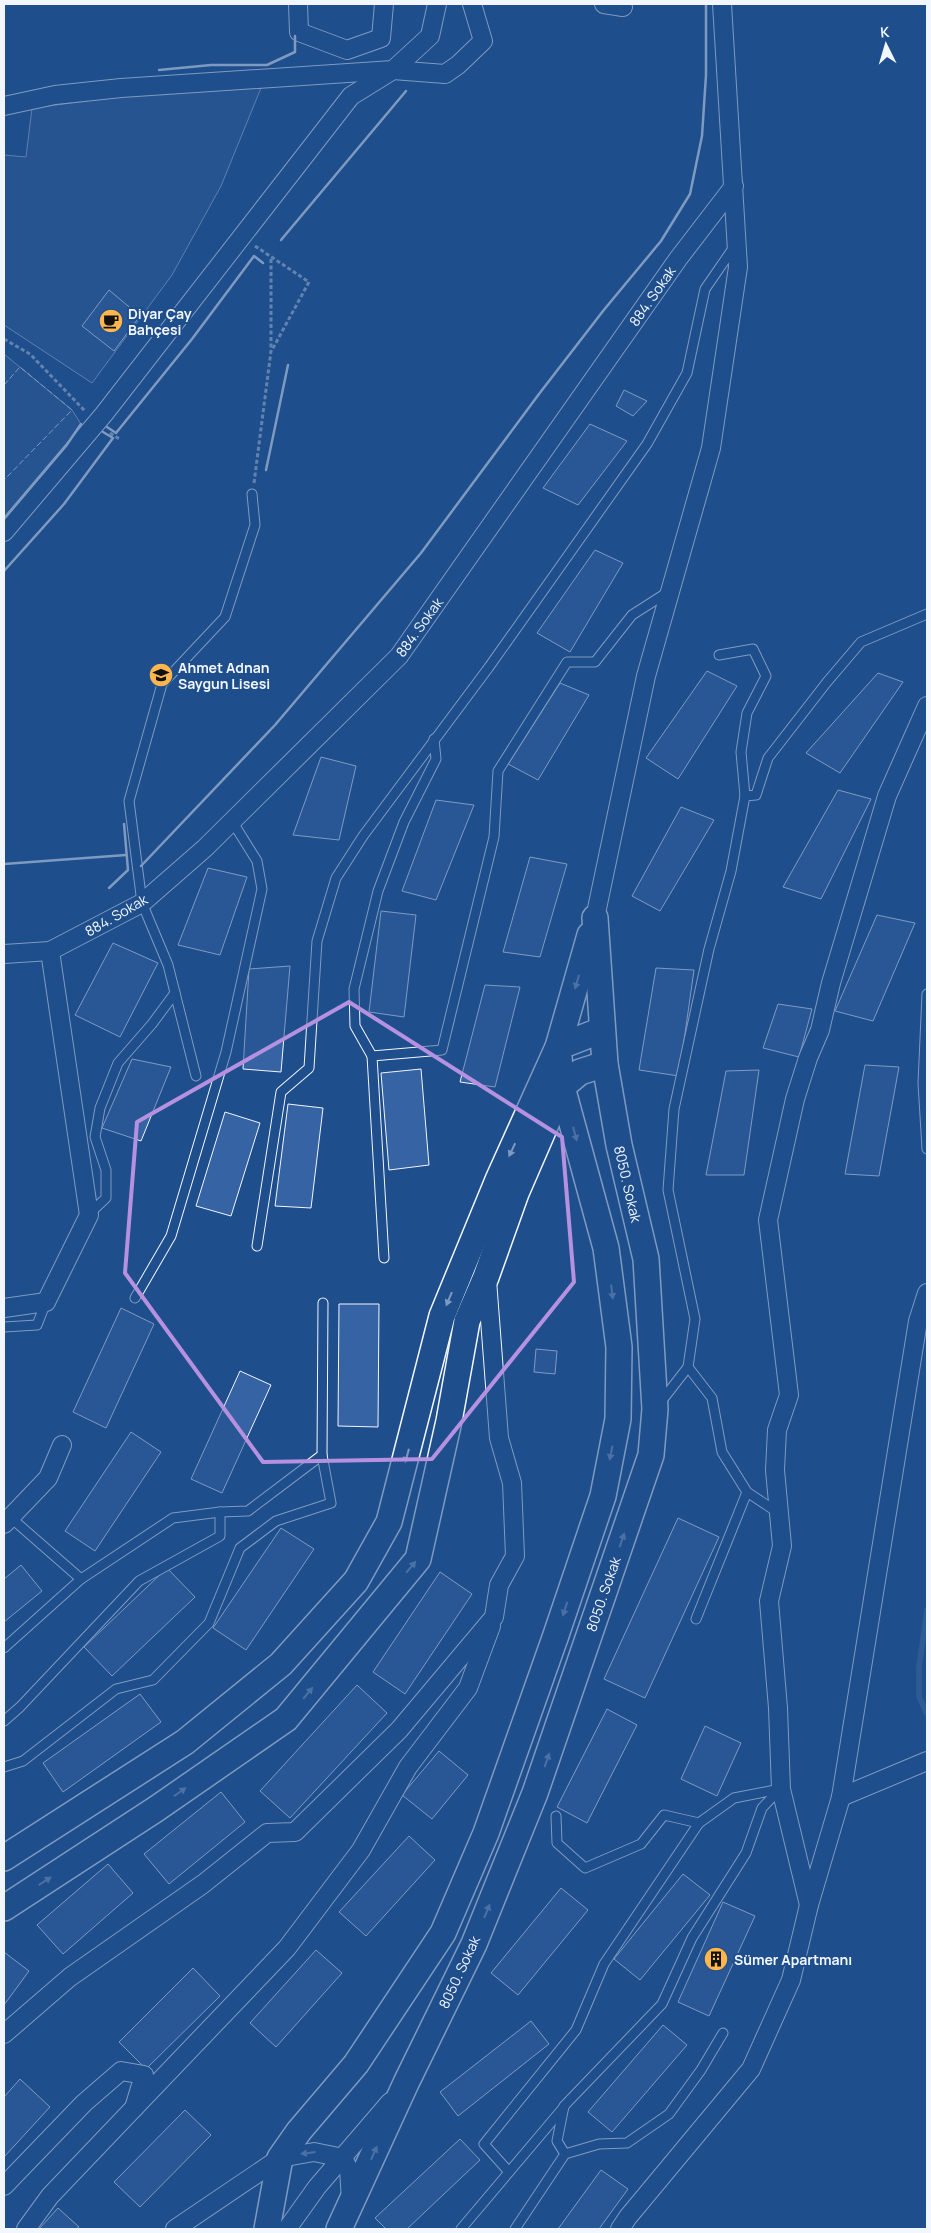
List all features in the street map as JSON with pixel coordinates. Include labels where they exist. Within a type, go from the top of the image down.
[{"type":"street","points":[[298,4],[299,32],[347,50],[381,38],[384,4]]},
{"type":"street","points":[[4,532],[104,414],[351,96],[393,70],[430,36],[437,4]]},
{"type":"street","points":[[4,106],[55,95],[121,88],[393,70],[444,74],[458,65],[483,41],[472,4]]},
{"type":"street","points":[[604,4],[623,7]]},
{"type":"street","points":[[4,1858],[185,1742],[280,1664],[356,1581],[390,1522],[442,1316],[498,1180],[558,1047],[595,918],[646,676],[711,448],[738,267],[722,4]]},
{"type":"street","name":"884. Sokak","points":[[4,954],[50,951],[142,903],[232,821],[399,656],[678,259],[734,186]]},
{"type":"street","points":[[809,1906],[780,1789],[778,1708],[769,1601],[782,1546],[777,1512],[775,1470],[777,1430],[789,1395],[768,1220],[795,1099],[808,1058],[820,1030],[831,983],[887,796],[927,706]]},
{"type":"street","name":"8050. Sokak","points":[[339,2229],[406,2082],[474,1944],[535,1794],[651,1454],[655,1409],[646,1259],[619,1145],[605,1064],[595,918]]},
{"type":"street","points":[[4,1308],[46,1302],[89,1215],[50,951]]},
{"type":"street","points":[[558,1047],[602,1030]]},
{"type":"street","points":[[175,2229],[280,2158],[299,2131],[356,2064],[442,1933],[486,1834],[603,1496],[618,1419],[619,1347],[606,1248],[562,1087],[558,1047]]},
{"type":"street","points":[[4,1908],[156,1810],[286,1719],[418,1559],[450,1421],[467,1321],[486,1276],[516,1193],[562,1087],[580,1072],[605,1064]]},
{"type":"street","points":[[26,2229],[50,2196],[287,1948],[361,1850],[408,1767],[468,1688],[494,1617],[500,1585],[515,1556],[512,1483],[499,1438],[486,1276]]},
{"type":"street","points":[[620,2229],[751,2069],[791,1980],[809,1906],[841,1797],[918,1321],[927,1293]]},
{"type":"street","points":[[7,1520],[48,1478],[62,1445]]},
{"type":"street","points":[[4,2034],[70,1977],[203,1884],[267,1832],[295,1832],[399,1730],[494,1617]]},
{"type":"street","points":[[841,1797],[927,1761]]},
{"type":"street","points":[[4,2186],[84,2103],[121,2071],[144,2075],[134,2108]]},
{"type":"street","points":[[287,2229],[316,2187],[343,2158],[406,2082]]},
{"type":"street","points":[[280,2158],[314,2152],[343,2158],[350,2170],[352,2204]]},
{"type":"street","points":[[267,2229],[280,2158]]},
{"type":"lane","points":[[257,1246],[281,1092],[309,1068],[317,941],[336,878],[363,836],[489,667],[647,444],[688,373],[705,289],[737,242]]},
{"type":"lane","points":[[196,1076],[168,965],[142,903],[129,800],[162,684],[225,617],[255,525],[252,494]]},
{"type":"lane","points":[[372,1056],[442,1050],[494,837],[498,770],[568,662],[595,662],[632,615],[670,591]]},
{"type":"lane","points":[[745,796],[756,795],[768,758],[827,682],[861,642],[927,614]]},
{"type":"lane","points":[[655,1409],[688,1367],[695,1319],[668,1190],[674,1109],[709,949],[731,871],[745,796],[741,752],[747,713],[766,676],[753,649],[719,655]]},
{"type":"lane","points":[[384,1258],[372,1056],[355,1026],[354,989],[378,891],[404,822],[436,759],[434,739]]},
{"type":"lane","points":[[135,1298],[171,1236],[226,1052],[262,889],[257,861],[232,821]]},
{"type":"lane","points":[[89,1215],[106,1198],[106,1170],[95,1137],[100,1108],[118,1063],[152,1024],[175,993]]},
{"type":"lane","points":[[927,994],[923,1082],[927,1149]]},
{"type":"lane","points":[[4,1328],[37,1325],[46,1302]]},
{"type":"lane","points":[[4,1768],[23,1761],[116,1689],[153,1680],[209,1623],[240,1548],[276,1521],[331,1503],[322,1456],[323,1303]]},
{"type":"lane","points":[[688,1367],[712,1398],[722,1452],[747,1492],[777,1512]]},
{"type":"lane","points":[[4,1648],[80,1579],[172,1518],[220,1512],[248,1511],[322,1456]]},
{"type":"lane","points":[[696,1619],[747,1492]]},
{"type":"lane","points":[[4,1721],[20,1707],[139,1581],[220,1536],[220,1512]]},
{"type":"lane","points":[[7,1520],[80,1579]]},
{"type":"lane","points":[[509,2172],[484,2144],[576,2030],[604,1964],[699,1823],[734,1798],[780,1789]]},
{"type":"lane","points":[[461,2229],[564,2106],[662,2004],[692,1938],[746,1853],[762,1808],[780,1789]]},
{"type":"lane","points":[[556,1816],[557,1843],[585,1868],[640,1844],[664,1815],[699,1823]]},
{"type":"lane","points":[[515,2229],[565,2154],[599,2144],[627,2143],[669,2114],[701,2070],[723,2033]]},
{"type":"lane","points":[[564,2106],[557,2141],[565,2154]]},
{"type":"path","points":[[255,246],[308,282],[271,351]]},
{"type":"path","points":[[252,494],[271,351],[271,257]]},
{"type":"path","points":[[4,339],[30,354],[88,416]]},
{"type":"highlighted area","points":[[349,1002],[562,1137],[574,1282],[432,1459],[263,1462],[125,1273],[137,1122]]},
{"type":"shaded area","points":[[261,88],[221,186],[172,275],[92,383],[4,325],[4,155],[26,157],[32,108],[133,95]]},
{"type":"shaded area","points":[[4,354],[72,410],[81,424],[66,446],[4,519]]},
{"type":"building","name":"Diyar Çay Bahçesi","points":[[109,290],[140,316],[114,351],[82,326]]},
{"type":"building","points":[[624,390],[647,401],[633,416],[616,406]]},
{"type":"building","points":[[590,424],[627,441],[578,505],[543,488]]},
{"type":"building","points":[[595,550],[623,563],[570,652],[537,633]]},
{"type":"building","points":[[707,671],[737,686],[678,779],[646,758]]},
{"type":"building","points":[[878,673],[903,682],[840,773],[806,753]]},
{"type":"building","points":[[560,683],[589,695],[538,780],[508,764]]},
{"type":"building","points":[[321,757],[356,766],[339,840],[293,835]]},
{"type":"building","points":[[838,790],[871,799],[821,899],[783,887]]},
{"type":"building","points":[[436,800],[474,805],[436,900],[402,891]]},
{"type":"building","points":[[681,807],[714,820],[660,911],[632,896]]},
{"type":"building","points":[[530,857],[567,864],[540,957],[503,952]]},
{"type":"building","points":[[208,868],[247,877],[220,955],[178,945]]},
{"type":"building","points":[[381,911],[416,915],[404,1017],[369,1012]]},
{"type":"building","points":[[877,915],[915,923],[873,1021],[835,1011]]},
{"type":"building","points":[[113,943],[158,963],[120,1037],[75,1015]]},
{"type":"building","points":[[290,966],[281,1072],[243,1069],[249,969]]},
{"type":"building","points":[[656,968],[694,970],[679,1076],[639,1070]]},
{"type":"building","points":[[485,985],[520,987],[495,1087],[460,1082]]},
{"type":"building","points":[[778,1004],[812,1009],[799,1057],[763,1048]]},
{"type":"building","points":[[132,1059],[171,1067],[141,1141],[102,1128]]},
{"type":"building","points":[[865,1065],[899,1067],[879,1176],[845,1174]]},
{"type":"building","points":[[421,1069],[429,1165],[389,1170],[381,1073]]},
{"type":"building","points":[[759,1070],[744,1175],[706,1175],[726,1071]]},
{"type":"building","points":[[288,1104],[323,1108],[311,1208],[275,1206]]},
{"type":"building","points":[[225,1112],[260,1123],[231,1216],[196,1206]]},
{"type":"building","points":[[339,1304],[379,1304],[378,1427],[338,1426]]},
{"type":"building","points":[[121,1308],[154,1324],[106,1428],[73,1412]]},
{"type":"building","points":[[536,1349],[557,1351],[555,1374],[534,1372]]},
{"type":"building","points":[[240,1371],[271,1385],[222,1493],[191,1479]]},
{"type":"building","points":[[131,1432],[161,1452],[95,1551],[65,1531]]},
{"type":"building","points":[[678,1518],[719,1537],[645,1698],[604,1679]]},
{"type":"building","points":[[281,1528],[314,1549],[246,1650],[213,1628]]},
{"type":"building","points":[[21,1565],[42,1591],[4,1622],[4,1579]]},
{"type":"building","points":[[167,1568],[195,1597],[112,1676],[84,1647]]},
{"type":"building","points":[[440,1572],[472,1594],[405,1694],[373,1672]]},
{"type":"building","points":[[357,1685],[387,1713],[290,1818],[260,1791]]},
{"type":"building","points":[[140,1694],[161,1722],[63,1792],[43,1763]]},
{"type":"building","points":[[607,1709],[637,1725],[587,1823],[557,1807]]},
{"type":"building","points":[[705,1726],[741,1743],[717,1796],[681,1779]]},
{"type":"building","points":[[439,1751],[468,1775],[432,1819],[402,1795]]},
{"type":"building","points":[[221,1792],[245,1822],[169,1884],[144,1854]]},
{"type":"building","points":[[409,1836],[435,1860],[366,1936],[339,1912]]},
{"type":"building","points":[[108,1864],[133,1893],[63,1954],[37,1925]]},
{"type":"building","points":[[683,1874],[710,1895],[640,1980],[614,1959]]},
{"type":"building","points":[[561,1888],[588,1910],[518,1995],[491,1973]]},
{"type":"building","name":"Sümer Apartmanı","points":[[723,1902],[755,1916],[709,2016],[678,2002]]},
{"type":"building","points":[[316,1950],[342,1973],[276,2047],[250,2023]]},
{"type":"building","points":[[4,1952],[29,1971],[4,2005]]},
{"type":"building","points":[[193,1968],[220,1996],[146,2069],[119,2042]]},
{"type":"building","points":[[531,2021],[549,2044],[458,2116],[440,2092]]},
{"type":"building","points":[[663,2025],[687,2045],[612,2132],[588,2112]]},
{"type":"building","points":[[20,2079],[50,2107],[4,2157],[4,2097]]},
{"type":"building","points":[[185,2110],[211,2135],[140,2207],[114,2182]]},
{"type":"building","points":[[460,2139],[480,2160],[407,2229],[386,2229],[375,2218]]},
{"type":"building","points":[[601,2170],[628,2189],[599,2229],[558,2229]]},
{"type":"building","points":[[58,2208],[79,2227],[76,2229],[39,2229]]},
{"type":"waterway","points":[[927,1610],[919,1667],[919,1697],[927,1714]]},
{"type":"fence","points":[[4,385],[20,367],[72,410],[4,480]]},
{"type":"wall","points":[[141,866],[275,725],[421,553],[539,394],[603,311],[661,241],[690,194],[702,136],[706,75],[706,4]]},
{"type":"wall","points":[[159,70],[211,65],[267,65],[295,52],[295,36]]},
{"type":"wall","points":[[281,240],[406,91]]},
{"type":"wall","points":[[107,427],[116,433],[192,339],[254,256],[263,263]]},
{"type":"wall","points":[[266,470],[288,365]]},
{"type":"wall","points":[[4,519],[66,446],[81,424]]},
{"type":"wall","points":[[4,571],[64,504],[113,438],[103,432]]},
{"type":"wall","points":[[109,888],[128,870],[124,824]]},
{"type":"wall","points":[[4,864],[126,855]]},
{"type":"place","name":"Diyar Çay Bahçesi","points":[[111,321]]},
{"type":"place","name":"Ahmet Adnan Saygun Lisesi","points":[[161,675]]},
{"type":"place","name":"Sümer Apartmanı","points":[[716,1959]]}]
